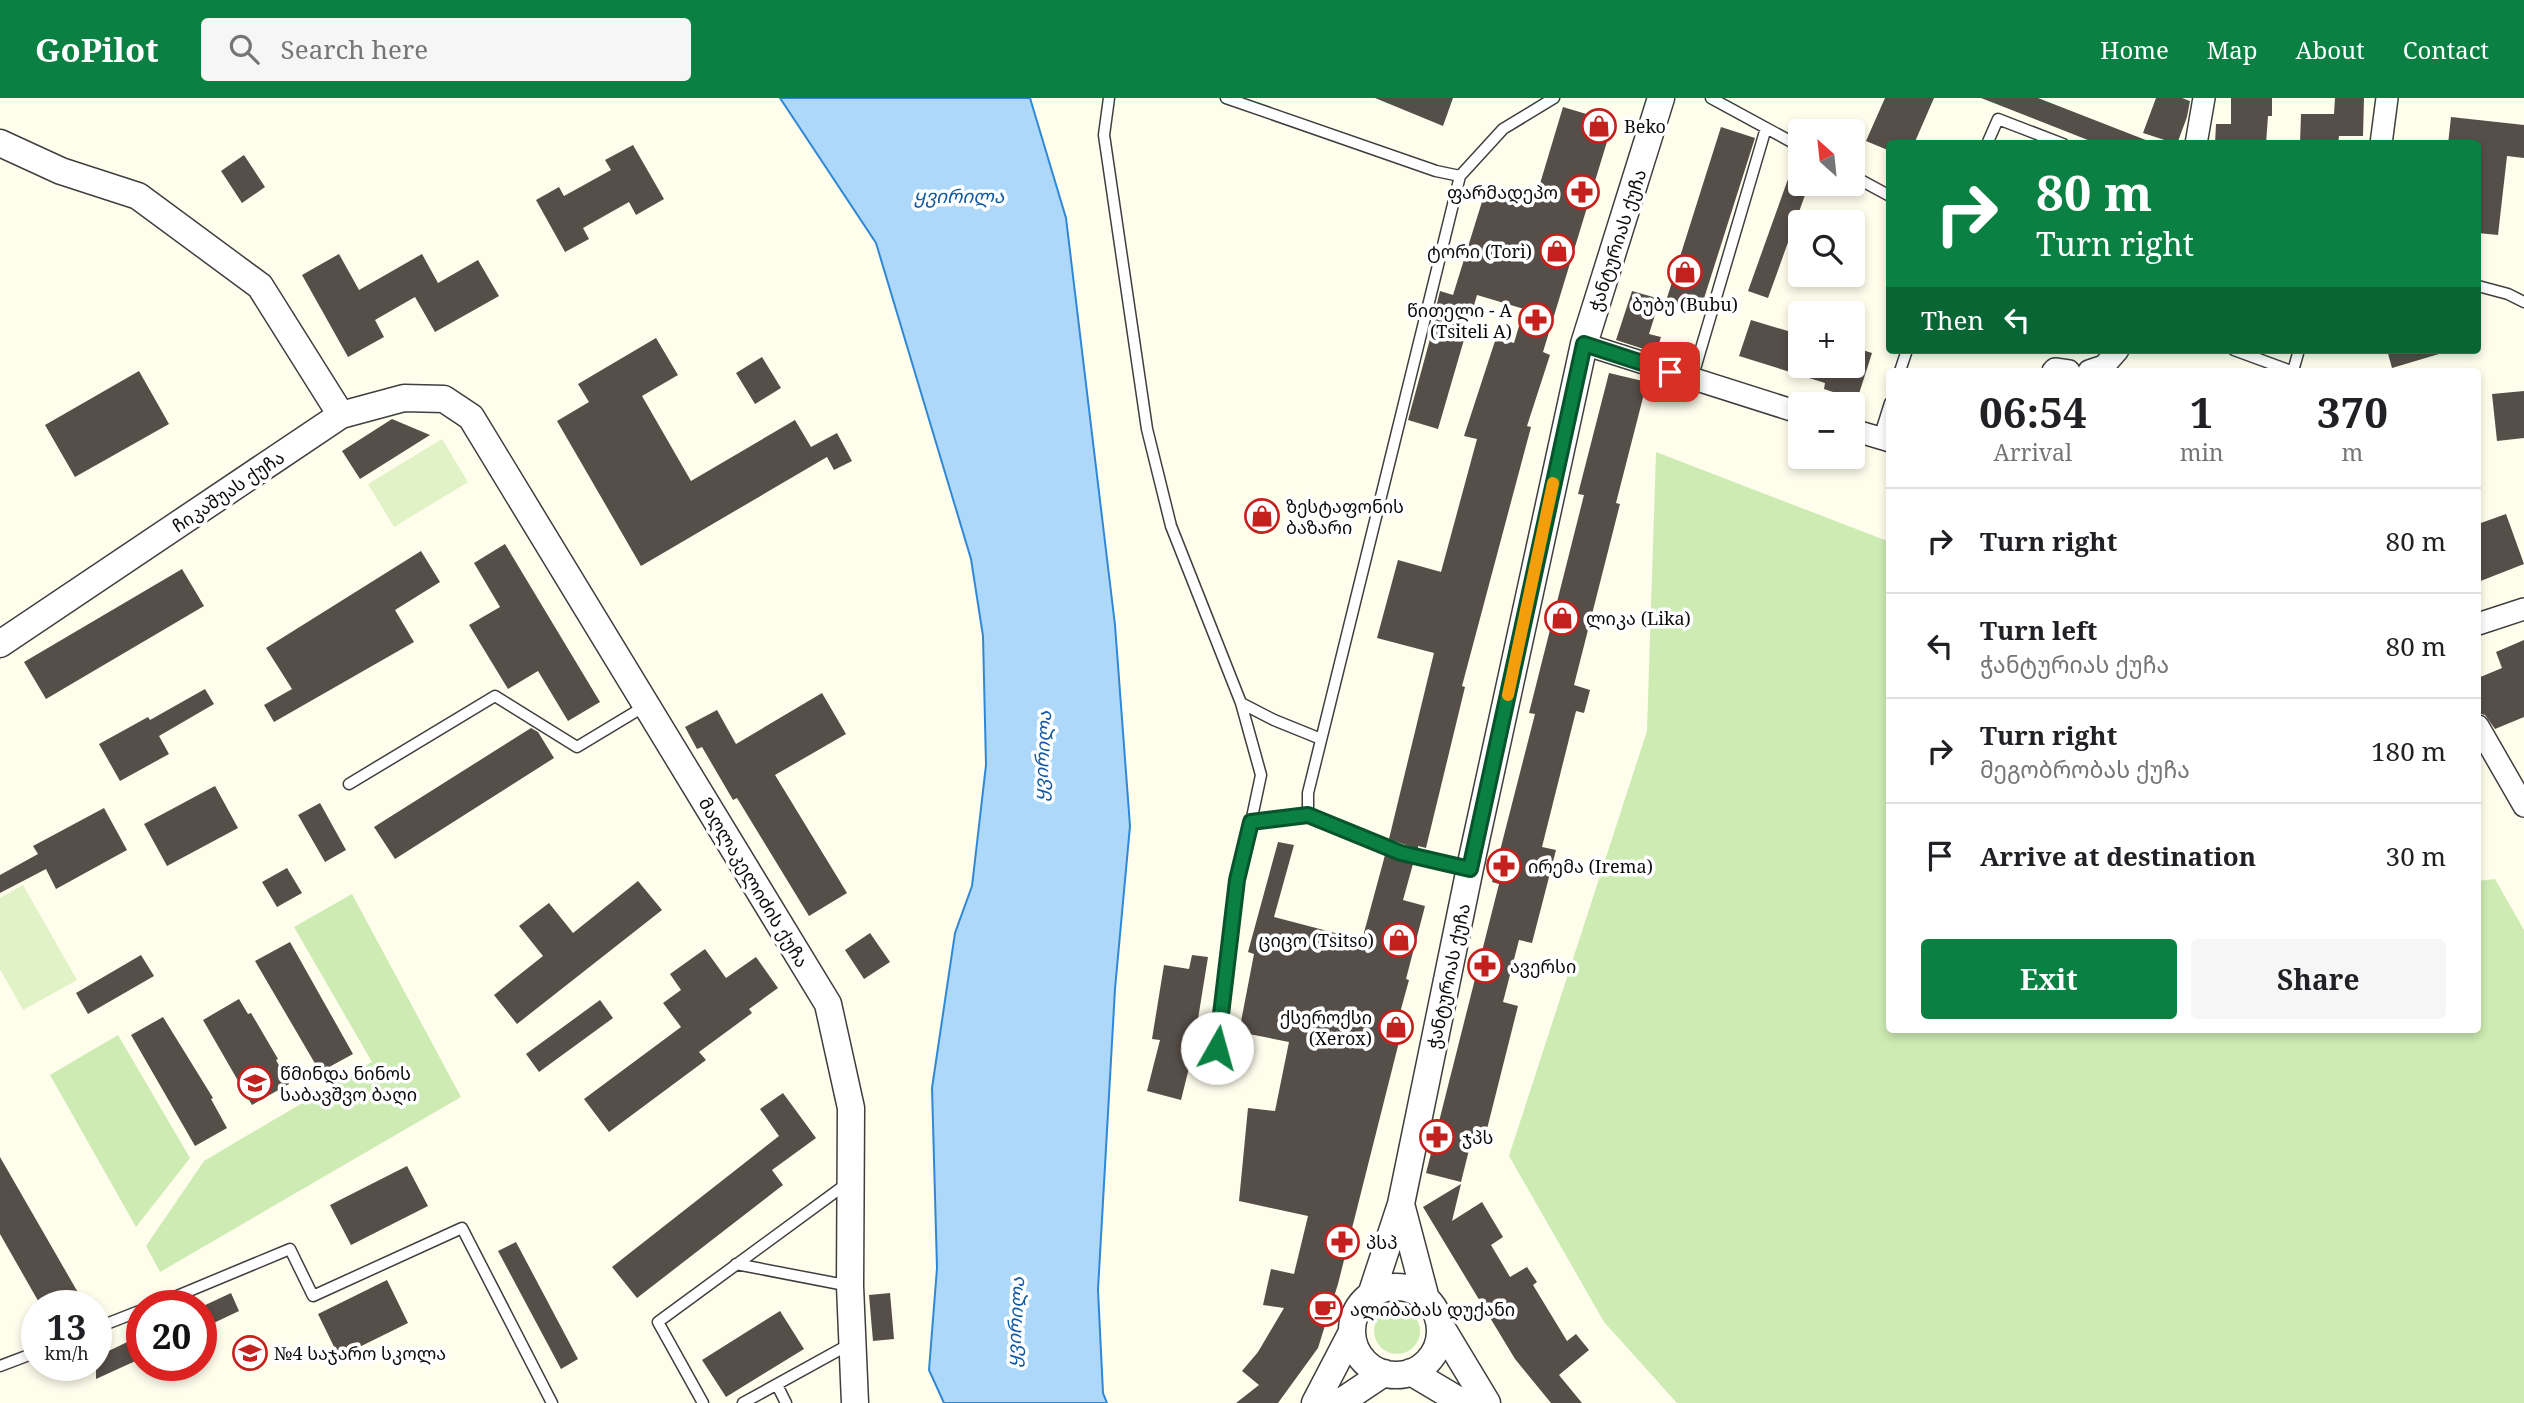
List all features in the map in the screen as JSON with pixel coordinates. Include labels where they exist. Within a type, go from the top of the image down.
[{"type":"street","name":"ჭანტურიას ქუჩა","points":[[1371,1295],[1401,1204],[1470,869],[1584,344],[1660,98]]},
{"type":"street","points":[[2197,140],[2204,98]]},
{"type":"street","points":[[2382,140],[2387,98]]},
{"type":"street","points":[[0,143],[48,165],[138,196],[260,286],[341,415]]},
{"type":"street","points":[[1584,344],[1788,409]]},
{"type":"street","points":[[2098,368],[2104,366],[2114,354]]},
{"type":"street","name":"ჩიკაშუას ქუჩა","points":[[0,644],[341,415],[404,398],[444,399],[471,416]]},
{"type":"street","name":"მაღლაკელიძის ქუჩა","points":[[471,416],[828,1004],[851,1108],[850,1286],[855,1403]]},
{"type":"street","points":[[1865,434],[1884,440]]},
{"type":"street","points":[[2481,623],[2524,609]]},
{"type":"street","points":[[2481,731],[2524,806]]},
{"type":"street","name":"ჭანტურიას ქუჩა","points":[[1401,1204],[1426,1298]]},
{"type":"street","points":[[1315,1403],[1352,1332],[1357,1311],[1371,1295],[1393,1287],[1405,1288],[1426,1298],[1488,1403]]},
{"type":"street","points":[[1352,1332],[1358,1354],[1374,1369],[1393,1375],[1411,1372],[1426,1364],[1439,1342],[1440,1325]]},
{"type":"street","points":[[1411,1372],[1463,1403]]},
{"type":"street","points":[[1339,1403],[1384,1373]]},
{"type":"lane","points":[[1109,98],[1104,135],[1143,416],[1171,526],[1241,703],[1261,775],[1237,880],[1217,1048]]},
{"type":"lane","points":[[1227,98],[1436,171],[1460,176]]},
{"type":"lane","points":[[1308,815],[1308,793],[1321,738],[1460,176],[1503,130],[1555,98]]},
{"type":"lane","points":[[1712,98],[1788,140]]},
{"type":"lane","points":[[1989,140],[1998,119],[2053,140]]},
{"type":"lane","points":[[1692,379],[1766,128]]},
{"type":"lane","points":[[1866,183],[1886,194]]},
{"type":"lane","points":[[2481,287],[2508,294],[2524,302]]},
{"type":"lane","points":[[2245,354],[2284,368]]},
{"type":"lane","points":[[349,784],[495,695],[577,747],[647,705]]},
{"type":"lane","points":[[1241,703],[1274,720],[1321,738]]},
{"type":"lane","points":[[1251,822],[1308,815],[1401,853],[1470,869]]},
{"type":"lane","points":[[704,1403],[658,1322],[850,1181]]},
{"type":"lane","points":[[191,1290],[290,1249],[313,1296],[461,1228],[552,1403]]},
{"type":"lane","points":[[736,1264],[850,1286]]},
{"type":"lane","points":[[743,1403],[852,1343]]},
{"type":"lane","points":[[0,1366],[21,1358]]},
{"type":"lane","points":[[777,1385],[786,1403]]},
{"type":"green space","points":[[442,439],[468,482],[394,527],[368,484]]},
{"type":"green space","points":[[1656,452],[1886,540],[1886,1033],[2481,1033],[2481,881],[2495,879],[2524,930],[2524,1403],[1677,1403],[1604,1322],[1509,1156],[1647,731]]},
{"type":"green space","points":[[23,885],[77,980],[23,1010],[0,969],[0,898]]},
{"type":"green space","points":[[352,894],[461,1097],[160,1272],[146,1246],[204,1161],[372,1062],[294,927]]},
{"type":"green space","points":[[118,1035],[190,1158],[136,1227],[50,1075]]},
{"type":"green space","points":[[1397,1308],[1413,1315],[1420,1331],[1413,1347],[1397,1354],[1381,1347],[1374,1331],[1381,1315]]},
{"type":"water","name":"ყვირილა","points":[[780,98],[1030,98],[1066,218],[1115,625],[1130,826],[1115,989],[1098,1290],[1103,1393],[1107,1403],[944,1403],[929,1370],[937,1268],[932,1088],[955,933],[972,886],[986,765],[983,636],[971,559],[876,243]]},
{"type":"building","points":[[1375,98],[1453,98],[1443,126]]},
{"type":"building","points":[[1885,98],[1934,98],[1916,140],[1886,140],[1886,149],[1866,141]]},
{"type":"building","points":[[1981,98],[2038,98],[2146,140],[2088,140]]},
{"type":"building","points":[[2156,98],[2182,98],[2190,101],[2178,140],[2165,140],[2143,133]]},
{"type":"building","points":[[2231,98],[2272,98],[2272,116],[2268,116],[2266,140],[2215,140],[2216,124],[2231,124]]},
{"type":"building","points":[[2335,98],[2364,98],[2363,136],[2339,136],[2338,140],[2300,140],[2301,114],[2334,114]]},
{"type":"building","points":[[1563,107],[1613,122],[1543,352],[1550,355],[1527,426],[1531,427],[1462,686],[1465,687],[1426,848],[1418,846],[1418,849],[1389,839],[1434,653],[1377,638],[1398,560],[1441,572],[1477,439],[1464,436],[1496,338],[1514,343],[1524,309],[1477,295],[1438,429],[1408,420],[1436,317],[1434,316],[1440,291],[1453,295],[1485,192],[1533,207]]},
{"type":"building","points":[[2451,117],[2524,125],[2524,158],[2507,156],[2498,235],[2481,233],[2481,140],[2448,140]]},
{"type":"building","points":[[1721,127],[1755,138],[1700,311],[1666,301]]},
{"type":"building","points":[[633,145],[664,199],[636,215],[629,202],[583,228],[589,239],[565,252],[536,200],[559,187],[564,196],[611,170],[605,160]]},
{"type":"building","points":[[244,155],[265,187],[242,203],[221,171]]},
{"type":"building","points":[[1788,179],[1788,196],[1805,196],[1800,210],[1788,210],[1788,242],[1768,298],[1748,291]]},
{"type":"building","points":[[339,254],[359,290],[422,254],[438,283],[478,260],[499,296],[435,332],[415,297],[375,320],[384,337],[348,357],[302,275]]},
{"type":"building","points":[[1632,291],[1660,299],[1649,334],[1661,337],[1656,353],[1616,340]]},
{"type":"building","points":[[1751,320],[1788,331],[1788,371],[1739,356]]},
{"type":"building","points":[[656,338],[678,375],[642,396],[691,481],[795,420],[811,447],[837,433],[852,461],[834,470],[827,457],[641,566],[557,421],[589,402],[578,384]]},
{"type":"building","points":[[1865,351],[1872,353],[1865,375]]},
{"type":"building","points":[[2388,354],[2439,354],[2392,368]]},
{"type":"building","points":[[762,357],[781,388],[755,404],[736,373]]},
{"type":"building","points":[[139,371],[169,424],[75,477],[45,425]]},
{"type":"building","points":[[1609,373],[1647,382],[1616,503],[1620,504],[1574,685],[1590,690],[1584,713],[1576,711],[1542,847],[1556,850],[1532,943],[1519,940],[1503,1002],[1518,1006],[1487,1129],[1475,1126],[1461,1182],[1426,1173],[1499,884],[1492,882],[1535,714],[1529,713],[1584,495],[1578,494]]},
{"type":"building","points":[[1809,378],[1864,378],[1860,392],[1833,392],[1824,389],[1825,383]]},
{"type":"building","points":[[2524,391],[2524,438],[2497,441],[2492,394]]},
{"type":"building","points":[[392,419],[430,435],[360,479],[342,451]]},
{"type":"building","points":[[2506,514],[2524,564],[2481,581],[2481,523]]},
{"type":"building","points":[[505,544],[600,702],[568,721],[538,671],[508,689],[469,625],[500,607],[474,563]]},
{"type":"building","points":[[421,551],[440,582],[395,610],[414,642],[274,722],[264,705],[292,689],[266,648]]},
{"type":"building","points":[[182,569],[204,606],[46,699],[24,662]]},
{"type":"building","points":[[2524,640],[2524,717],[2495,729],[2485,715],[2481,714],[2481,677],[2502,668],[2496,652]]},
{"type":"building","points":[[205,689],[214,704],[159,736],[169,754],[120,781],[99,744],[148,717],[150,720]]},
{"type":"building","points":[[822,693],[846,734],[775,775],[847,893],[809,916],[737,798],[733,800],[702,747],[697,749],[685,727],[717,710],[736,744]]},
{"type":"building","points":[[531,728],[538,732],[554,758],[395,859],[374,827]]},
{"type":"building","points":[[215,786],[238,828],[167,866],[144,824]]},
{"type":"building","points":[[320,803],[346,850],[325,862],[298,815]]},
{"type":"building","points":[[104,808],[127,850],[56,889],[46,869],[0,893],[0,875],[38,854],[33,846]]},
{"type":"building","points":[[1278,842],[1294,845],[1274,917],[1362,940],[1385,855],[1413,864],[1403,900],[1425,906],[1398,1020],[1404,1022],[1338,1284],[1318,1348],[1278,1403],[1236,1403],[1259,1385],[1242,1371],[1258,1352],[1284,1308],[1263,1305],[1271,1269],[1294,1274],[1308,1216],[1239,1201],[1248,1108],[1275,1111],[1289,1042],[1239,1032],[1254,954],[1248,952]]},
{"type":"building","points":[[287,868],[302,893],[277,907],[262,882]]},
{"type":"building","points":[[638,881],[662,910],[517,1024],[494,995],[543,956],[519,926],[549,903],[573,933]]},
{"type":"building","points":[[870,933],[890,962],[864,979],[845,950]]},
{"type":"building","points":[[290,942],[353,1054],[320,1072],[255,961]]},
{"type":"building","points":[[705,949],[726,978],[756,957],[778,988],[749,1009],[752,1013],[699,1052],[706,1060],[609,1132],[584,1099],[681,1027],[663,1003],[681,990],[670,974]]},
{"type":"building","points":[[141,955],[154,976],[88,1014],[76,993]]},
{"type":"building","points":[[1192,955],[1208,957],[1192,1056],[1181,1100],[1147,1091],[1160,1040],[1152,1039],[1164,965],[1189,969]]},
{"type":"building","points":[[239,999],[248,1014],[251,1013],[289,1084],[252,1105],[203,1020]]},
{"type":"building","points":[[600,1000],[613,1018],[539,1072],[526,1054]]},
{"type":"building","points":[[163,1017],[213,1098],[211,1099],[227,1128],[195,1146],[131,1035]]},
{"type":"building","points":[[783,1093],[816,1138],[772,1170],[783,1185],[637,1298],[612,1267],[779,1136],[760,1109]]},
{"type":"building","points":[[0,1157],[77,1290],[32,1290],[0,1234]]},
{"type":"building","points":[[407,1166],[428,1206],[351,1245],[330,1205]]},
{"type":"building","points":[[1461,1184],[1452,1221],[1482,1202],[1503,1237],[1491,1245],[1510,1277],[1527,1267],[1537,1282],[1533,1285],[1567,1341],[1576,1334],[1589,1350],[1559,1375],[1582,1403],[1551,1403],[1515,1359],[1423,1207]]},
{"type":"building","points":[[516,1242],[578,1359],[561,1369],[498,1251]]},
{"type":"building","points":[[387,1280],[408,1323],[339,1357],[318,1314]]},
{"type":"building","points":[[231,1293],[239,1311],[217,1321],[217,1300]]},
{"type":"building","points":[[890,1293],[894,1339],[873,1341],[869,1295]]},
{"type":"building","points":[[780,1311],[804,1349],[726,1397],[702,1360]]},
{"type":"building","points":[[126,1343],[126,1365],[112,1372],[112,1349]]},
{"type":"slow traffic","points":[[1508,695],[1553,483]]},
{"type":"place","name":"Beko","points":[[1599,126]]},
{"type":"place","name":"ფარმადეპო","points":[[1582,192]]},
{"type":"place","name":"ტორი (Tori)","points":[[1557,251]]},
{"type":"place","name":"ბუბუ (Bubu)","points":[[1685,272]]},
{"type":"place","name":"წითელი - A (Tsiteli A)","points":[[1536,320]]},
{"type":"place","name":"ზესტაფონის ბაზარი","points":[[1262,516]]},
{"type":"place","name":"ლიკა (Lika)","points":[[1562,618]]},
{"type":"place","name":"ირემა (Irema)","points":[[1504,866]]},
{"type":"place","name":"ციცო (Tsitso)","points":[[1399,940]]},
{"type":"place","name":"ავერსი","points":[[1485,966]]},
{"type":"place","name":"ქსეროქსი (Xerox)","points":[[1396,1027]]},
{"type":"place","name":"წმინდა ნინოს საბავშვო ბაღი","points":[[255,1083]]},
{"type":"place","name":"ჯპს","points":[[1437,1137]]},
{"type":"place","name":"პსპ","points":[[1342,1242]]},
{"type":"place","name":"ალიბაბას დუქანი","points":[[1325,1309]]},
{"type":"place","name":"№4 საჯარო სკოლა","points":[[250,1353]]},
{"type":"route","points":[[1217,1048],[1237,880],[1251,822],[1308,815],[1401,853],[1470,869],[1584,344],[1670,372]]}]
